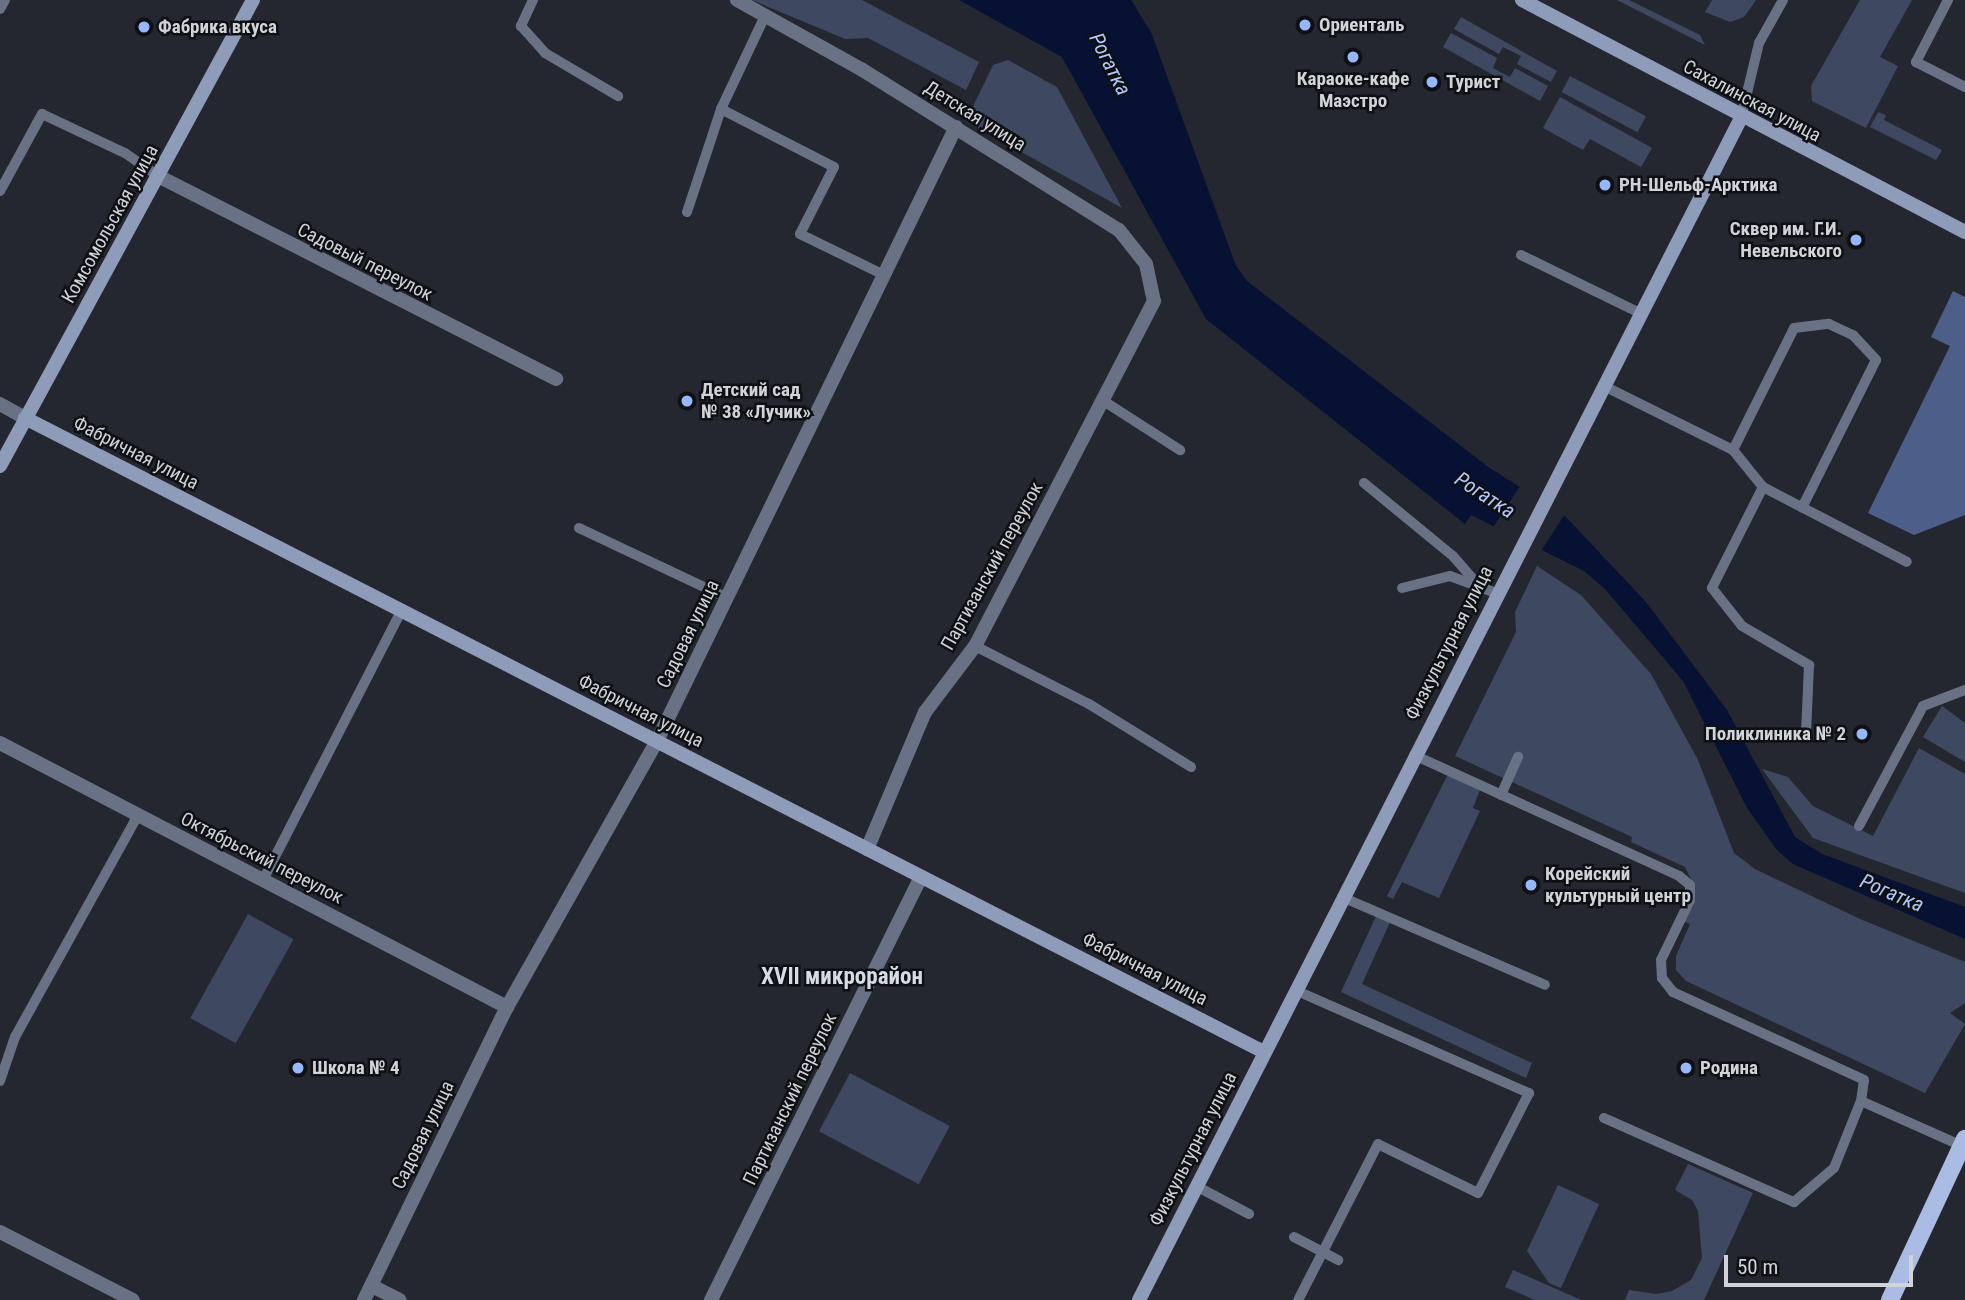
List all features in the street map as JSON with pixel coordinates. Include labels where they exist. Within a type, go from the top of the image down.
[{"type":"main road","points":[[1890,1300],[1964,1142]]},
{"type":"street","name":"Комсомольская улица","points":[[0,466],[253,0]]},
{"type":"street","name":"Детская улица","points":[[737,0],[766,14],[957,127],[1119,230],[1146,264],[1154,301]]},
{"type":"street","name":"Сахалинская улица","points":[[1522,0],[1741,118],[1965,232]]},
{"type":"street","name":"Физкультурная улица","points":[[1139,1300],[1552,482],[1642,314],[1741,118]]},
{"type":"street","name":"Садовая улица","points":[[364,1300],[507,1007],[657,741],[957,127]]},
{"type":"street","name":"Садовый переулок","points":[[158,176],[556,379]]},
{"type":"street","name":"Партизанский переулок","points":[[867,849],[925,712],[975,646],[1154,301]]},
{"type":"street","name":"Фабричная улица","points":[[0,404],[1264,1052]]},
{"type":"street","name":"Октябрьский переулок","points":[[0,743],[507,1007]]},
{"type":"street","name":"Партизанский переулок","points":[[711,1300],[921,877]]},
{"type":"street","points":[[0,1232],[133,1300]]},
{"type":"street","points":[[372,1286],[400,1300]]},
{"type":"lane","points":[[0,9],[5,0]]},
{"type":"lane","points":[[533,0],[521,26],[545,53],[618,96]]},
{"type":"lane","name":"Физкультурная улица","points":[[1741,118],[1759,43],[1783,0]]},
{"type":"lane","points":[[1948,0],[1916,62],[1965,87]]},
{"type":"lane","points":[[687,212],[721,109],[766,14]]},
{"type":"lane","points":[[721,109],[834,167],[800,234],[884,275]]},
{"type":"lane","points":[[0,191],[42,114],[125,153],[158,176]]},
{"type":"lane","points":[[1521,254],[1642,314]]},
{"type":"lane","points":[[1733,450],[1794,328],[1829,324],[1853,335],[1876,360],[1802,508]]},
{"type":"lane","points":[[1604,386],[1733,450],[1763,486],[1907,562]]},
{"type":"lane","points":[[1102,400],[1180,450]]},
{"type":"lane","points":[[1364,483],[1453,556],[1476,582]]},
{"type":"lane","points":[[1763,486],[1712,588],[1742,626],[1809,664],[1806,735]]},
{"type":"lane","points":[[579,528],[727,598]]},
{"type":"lane","points":[[1402,588],[1450,576],[1476,582],[1496,593]]},
{"type":"lane","points":[[263,880],[402,610]]},
{"type":"lane","points":[[975,646],[1089,704],[1191,767]]},
{"type":"lane","points":[[1859,826],[1923,706],[1965,690]]},
{"type":"lane","points":[[1413,755],[1690,885],[1690,900],[1661,960],[1662,978],[1673,992],[1864,1080],[1861,1101],[1834,1168],[1794,1202],[1604,1118]]},
{"type":"lane","points":[[1501,795],[1518,757]]},
{"type":"lane","points":[[0,1081],[15,1037],[138,815]]},
{"type":"lane","points":[[1342,897],[1545,985]]},
{"type":"lane","points":[[1295,990],[1529,1093],[1478,1193],[1377,1144],[1298,1300]]},
{"type":"lane","points":[[1861,1101],[1964,1142]]},
{"type":"lane","points":[[1196,1186],[1249,1214]]},
{"type":"lane","points":[[1294,1237],[1338,1260]]},
{"type":"shaded area","points":[[752,0],[862,0],[979,62],[966,90],[868,38],[845,39]]},
{"type":"shaded area","points":[[1617,0],[1629,0],[1700,35],[1705,45]]},
{"type":"shaded area","points":[[1712,0],[1756,0],[1744,17],[1730,22],[1705,12]]},
{"type":"shaded area","points":[[1860,0],[1912,0],[1880,57],[1898,66],[1866,128],[1812,101],[1811,86]]},
{"type":"shaded area","points":[[1461,17],[1557,71],[1551,82],[1517,64],[1521,56],[1503,47],[1499,54],[1454,29]]},
{"type":"shaded area","points":[[1451,33],[1497,58],[1493,68],[1510,77],[1515,68],[1548,86],[1540,101],[1443,47]]},
{"type":"shaded area","points":[[1008,60],[1057,87],[1122,208],[966,121],[993,65]]},
{"type":"shaded area","points":[[1570,76],[1646,116],[1637,132],[1562,92]]},
{"type":"shaded area","points":[[1560,97],[1652,148],[1641,167],[1590,139],[1583,150],[1543,128]]},
{"type":"shaded area","points":[[1878,112],[1886,115],[1884,120],[1942,150],[1936,160],[1870,127]]},
{"type":"shaded area","points":[[1953,291],[1965,297],[1965,515],[1914,535],[1868,513],[1950,346],[1931,337]]},
{"type":"shaded area","points":[[1537,566],[1581,595],[1651,674],[1698,760],[1734,853],[1755,869],[1860,919],[1965,962],[1965,1003],[1950,1013],[1965,1024],[1925,1093],[1686,981],[1676,970],[1676,956],[1690,924],[1678,919],[1692,881],[1685,867],[1631,842],[1632,837],[1455,756],[1516,632],[1515,612]]},
{"type":"shaded area","points":[[1942,706],[1965,723],[1965,762],[1923,737]]},
{"type":"shaded area","points":[[1919,748],[1965,774],[1965,893],[1813,838],[1762,769],[1788,777],[1813,806],[1873,836]]},
{"type":"shaded area","points":[[1448,774],[1481,787],[1473,808],[1480,811],[1439,898],[1402,882],[1393,899],[1387,896]]},
{"type":"shaded area","points":[[248,914],[293,939],[236,1043],[190,1018]]},
{"type":"shaded area","points":[[1377,914],[1391,920],[1362,984],[1532,1063],[1526,1078],[1341,992]]},
{"type":"shaded area","points":[[850,1073],[950,1126],[919,1184],[819,1131]]},
{"type":"shaded area","points":[[1688,1164],[1753,1193],[1704,1300],[1625,1300],[1629,1290],[1656,1294],[1672,1291],[1691,1280],[1702,1258],[1698,1211],[1692,1200],[1675,1190]]},
{"type":"shaded area","points":[[1558,1185],[1599,1204],[1561,1288],[1549,1283],[1527,1251]]},
{"type":"shaded area","points":[[1513,1270],[1581,1300],[1535,1300],[1505,1287]]},
{"type":"water","name":"Рогатка","points":[[959,0],[1131,0],[1151,32],[1236,266],[1247,281],[1487,466],[1566,517],[1646,602],[1727,710],[1795,837],[1822,854],[1965,907],[1965,939],[1793,864],[1777,850],[1747,808],[1683,681],[1605,589],[1584,571],[1471,515],[1465,524],[1206,319],[1062,57]]},
{"type":"pier","points":[[1522,483],[1566,512],[1537,557],[1493,528]]},
{"type":"place","name":"Ориенталь","points":[[1305,25]]},
{"type":"place","name":"Фабрика вкуса","points":[[144,27]]},
{"type":"place","name":"Караоке-кафе Маэстро","points":[[1353,57]]},
{"type":"place","name":"Турист","points":[[1432,82]]},
{"type":"place","name":"РН-Шельф-Арктика","points":[[1605,185]]},
{"type":"place","name":"Сквер им. Г.И. Невельского","points":[[1856,240]]},
{"type":"place","name":"Детский сад № 38 «Лучик»","points":[[687,401]]},
{"type":"place","name":"Поликлиника № 2","points":[[1862,734]]},
{"type":"place","name":"Корейский культурный центр","points":[[1531,885]]},
{"type":"place","name":"Школа № 4","points":[[298,1068]]},
{"type":"place","name":"Родина","points":[[1686,1068]]},
{"type":"district","name":"XVII микрорайон","points":[[842,977]]}]
